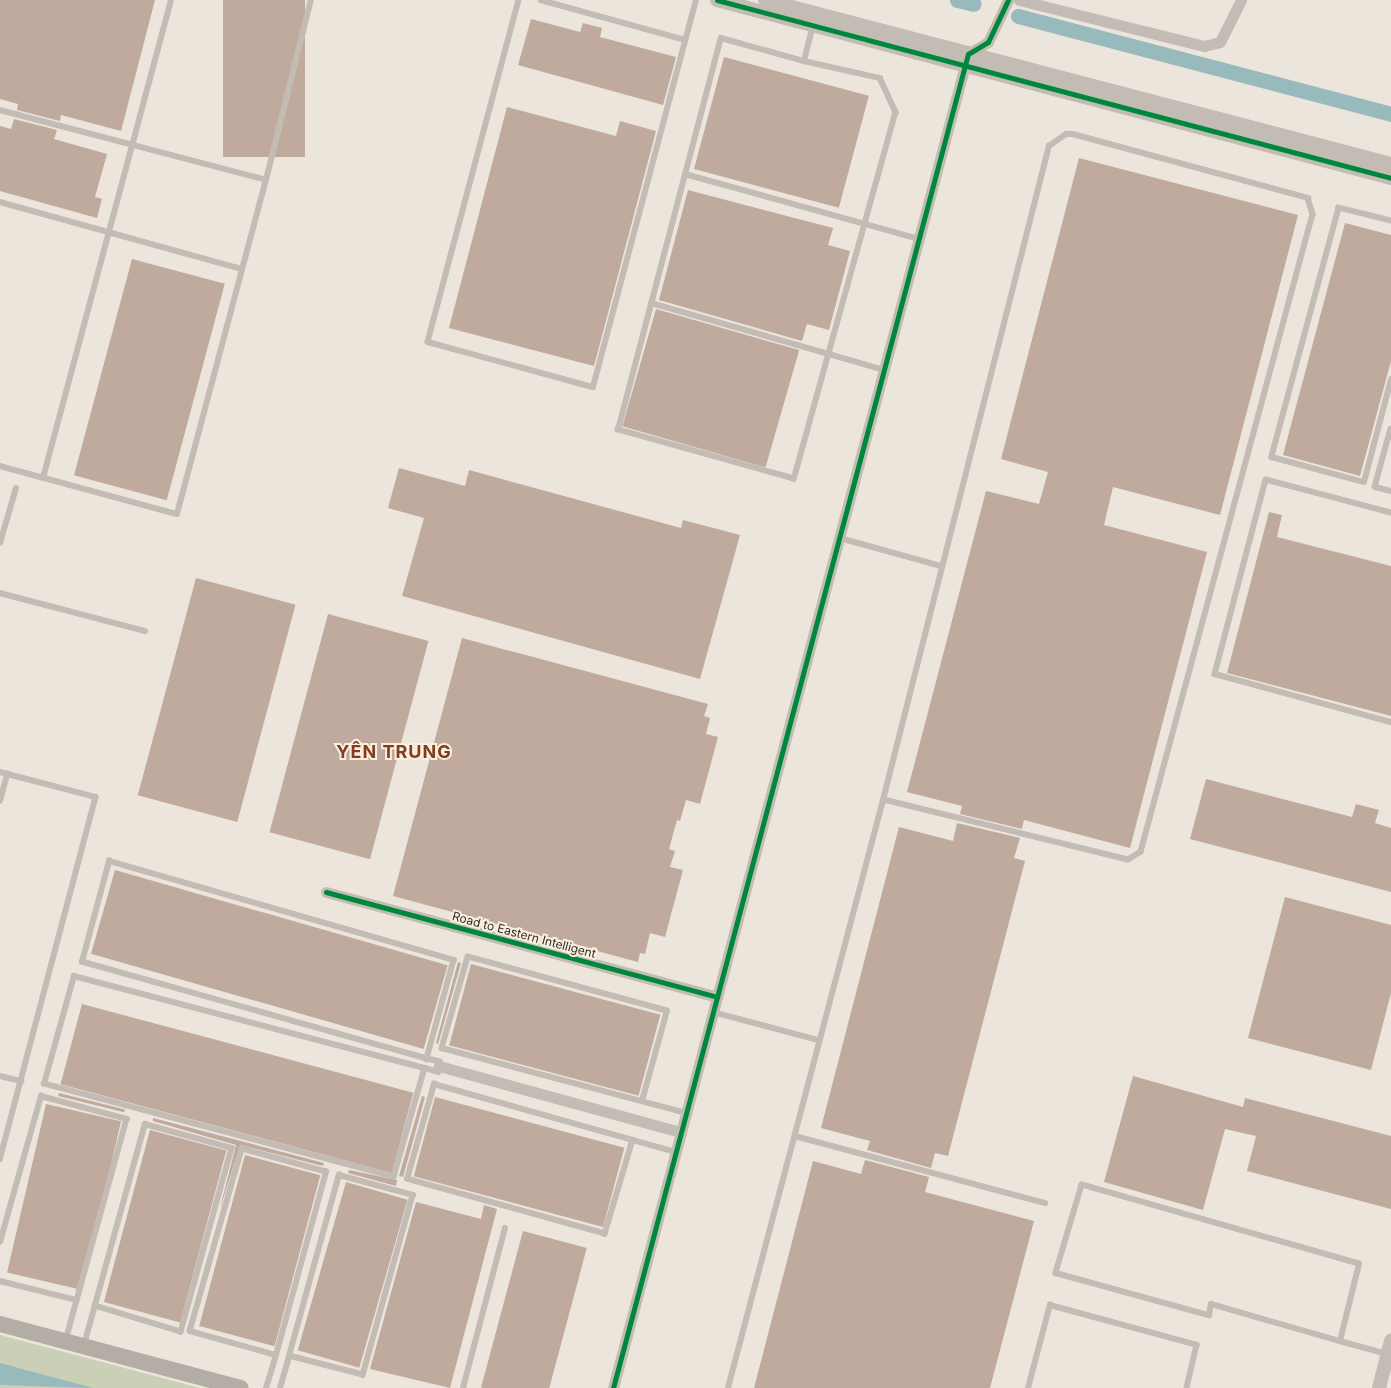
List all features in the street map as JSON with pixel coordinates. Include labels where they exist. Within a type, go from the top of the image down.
[{"type":"main road","points":[[0,1324],[241,1388]]},
{"type":"street","points":[[717,0],[813,25],[967,60],[1391,164]]},
{"type":"street","points":[[765,0],[967,60],[1391,178]]},
{"type":"street","points":[[613,1388],[967,60],[988,42],[1008,0]]},
{"type":"street","points":[[1019,0],[1204,46],[1220,42],[1241,0]]},
{"type":"street","name":"Road to Eastern Intelligent","points":[[326,892],[717,997]]},
{"type":"street","points":[[439,1066],[681,1132]]},
{"type":"street","points":[[1379,1388],[1389,1348]]},
{"type":"lane","points":[[43,478],[171,0]]},
{"type":"lane","points":[[0,466],[177,514],[312,0]]},
{"type":"lane","points":[[519,0],[428,342],[593,387],[696,0]]},
{"type":"lane","points":[[541,0],[685,40]]},
{"type":"lane","points":[[804,61],[813,25]]},
{"type":"lane","points":[[721,38],[804,61],[880,78],[896,112],[794,479],[618,430],[721,38]]},
{"type":"lane","points":[[0,110],[266,180]]},
{"type":"lane","points":[[728,1388],[795,1136],[818,1040],[883,800],[1049,146],[1066,134],[1073,134],[1308,198],[1313,214],[1140,852],[1128,860],[883,800]]},
{"type":"lane","points":[[685,174],[919,239]]},
{"type":"lane","points":[[0,202],[242,269]]},
{"type":"lane","points":[[1391,221],[1340,208],[1272,457],[1364,482],[1391,380]]},
{"type":"lane","points":[[651,303],[885,370]]},
{"type":"lane","points":[[1391,429],[1374,487],[1391,491]]},
{"type":"lane","points":[[1391,513],[1266,480],[1216,674],[1391,722]]},
{"type":"lane","points":[[0,543],[16,488]]},
{"type":"lane","points":[[840,538],[941,566]]},
{"type":"lane","points":[[0,593],[145,631]]},
{"type":"lane","points":[[0,772],[96,797],[0,1160]]},
{"type":"lane","points":[[0,801],[7,774]]},
{"type":"lane","points":[[424,1068],[394,1177],[44,1084],[74,976],[424,1068],[438,1072],[440,1062],[428,1059],[82,962],[110,861],[454,960],[428,1059]]},
{"type":"lane","points":[[642,1101],[667,1011],[468,957],[442,1048],[686,1113]]},
{"type":"lane","points":[[713,1012],[818,1040]]},
{"type":"lane","points":[[0,1076],[21,1081]]},
{"type":"lane","points":[[633,1140],[605,1234],[407,1179],[434,1084],[676,1152]]},
{"type":"lane","points":[[0,1242],[41,1096],[127,1119],[66,1342]]},
{"type":"lane","points":[[84,1347],[95,1306],[145,1124],[232,1148],[181,1332],[95,1306]]},
{"type":"lane","points":[[795,1136],[1045,1203]]},
{"type":"lane","points":[[266,1388],[276,1355],[326,1172],[242,1149],[190,1331],[276,1355]]},
{"type":"lane","points":[[280,1388],[339,1175],[413,1195],[363,1375],[289,1356]]},
{"type":"lane","points":[[1340,1341],[1359,1264],[1082,1185],[1056,1273],[1209,1315],[1212,1304],[1340,1341],[1389,1348]]},
{"type":"lane","points":[[463,1388],[505,1228]]},
{"type":"lane","points":[[0,1281],[77,1300]]},
{"type":"lane","points":[[1028,1388],[1050,1305],[1197,1344],[1188,1388]]},
{"type":"green space","points":[[0,1335],[200,1388],[0,1388]]},
{"type":"water","points":[[0,1363],[93,1388],[0,1385]]},
{"type":"building","points":[[0,0],[155,0],[121,131],[61,115],[60,121],[17,110],[18,104],[0,99]]},
{"type":"building","points":[[223,0],[305,0],[305,157],[223,157]]},
{"type":"building","points":[[531,19],[580,32],[583,23],[602,28],[600,37],[676,57],[663,105],[518,65]]},
{"type":"building","points":[[724,57],[869,96],[839,208],[694,169]]},
{"type":"building","points":[[507,107],[616,136],[620,121],[656,131],[594,366],[449,328]]},
{"type":"building","points":[[14,119],[57,130],[54,139],[107,154],[95,197],[102,199],[97,218],[0,191],[0,126],[11,129]]},
{"type":"building","points":[[1079,158],[1298,215],[1220,515],[1113,487],[1104,525],[1207,552],[1130,848],[1024,820],[1022,829],[960,814],[962,806],[907,792],[986,491],[1039,504],[1048,472],[1001,459]]},
{"type":"building","points":[[688,190],[833,228],[828,245],[850,251],[829,330],[807,324],[802,341],[659,300]]},
{"type":"building","points":[[1345,223],[1391,235],[1391,361],[1360,476],[1283,455]]},
{"type":"building","points":[[132,259],[225,284],[167,500],[74,475]]},
{"type":"building","points":[[656,309],[799,350],[766,467],[622,426]]},
{"type":"building","points":[[399,468],[465,486],[469,470],[681,528],[683,520],[740,535],[700,679],[402,596],[424,518],[388,508]]},
{"type":"building","points":[[1269,512],[1282,515],[1277,537],[1391,566],[1391,716],[1227,673]]},
{"type":"building","points":[[196,578],[295,605],[237,822],[138,795]]},
{"type":"building","points":[[328,614],[428,641],[370,859],[270,832]]},
{"type":"building","points":[[462,638],[708,704],[704,716],[710,718],[706,734],[718,737],[700,804],[686,800],[680,821],[677,820],[669,849],[675,851],[670,867],[683,870],[665,937],[650,933],[645,954],[640,953],[638,962],[393,896]]},
{"type":"building","points":[[1206,779],[1352,817],[1356,804],[1379,810],[1375,823],[1391,828],[1391,892],[1190,839]]},
{"type":"building","points":[[957,823],[1020,838],[1014,858],[1025,861],[948,1156],[935,1153],[931,1168],[867,1150],[870,1141],[821,1128],[899,827],[953,841]]},
{"type":"building","points":[[115,870],[448,965],[424,1049],[91,954]]},
{"type":"building","points":[[1285,897],[1391,925],[1391,993],[1371,1070],[1248,1038]]},
{"type":"building","points":[[458,962],[461,963],[438,1044],[436,1043]]},
{"type":"building","points":[[471,964],[660,1015],[639,1096],[449,1045]]},
{"type":"building","points":[[82,1004],[413,1093],[392,1173],[61,1084]]},
{"type":"building","points":[[1133,1076],[1243,1107],[1245,1098],[1391,1136],[1391,1209],[1247,1171],[1256,1136],[1225,1129],[1203,1210],[1104,1182]]},
{"type":"building","points":[[59,1093],[125,1109],[124,1112],[58,1096]]},
{"type":"building","points":[[422,1096],[425,1097],[403,1177],[399,1176]]},
{"type":"building","points":[[435,1097],[624,1148],[603,1227],[414,1176]]},
{"type":"building","points":[[46,1104],[121,1121],[82,1290],[7,1273]]},
{"type":"building","points":[[153,1118],[324,1163],[323,1166],[240,1145],[219,1212],[236,1145],[153,1121]]},
{"type":"building","points":[[150,1130],[226,1150],[180,1322],[104,1302]]},
{"type":"building","points":[[245,1155],[320,1175],[275,1346],[199,1326]]},
{"type":"building","points":[[865,1160],[929,1177],[925,1192],[1034,1221],[990,1388],[754,1388],[813,1161],[861,1174]]},
{"type":"building","points":[[349,1170],[397,1180],[396,1186],[348,1173]]},
{"type":"building","points":[[346,1182],[408,1200],[359,1368],[298,1350]]},
{"type":"building","points":[[416,1202],[481,1219],[484,1205],[497,1209],[450,1388],[370,1369]]},
{"type":"building","points":[[523,1231],[587,1248],[549,1388],[481,1387]]},
{"type":"waterway","points":[[957,0],[974,4]]},
{"type":"waterway","points":[[1018,16],[1391,114]]},
{"type":"cycle path","points":[[717,0],[1391,178]]},
{"type":"cycle path","points":[[613,1388],[968,54],[988,42],[1008,0]]},
{"type":"cycle path","points":[[326,892],[717,997]]},
{"type":"district","name":"YÊN TRUNG","points":[[394,752]]}]
